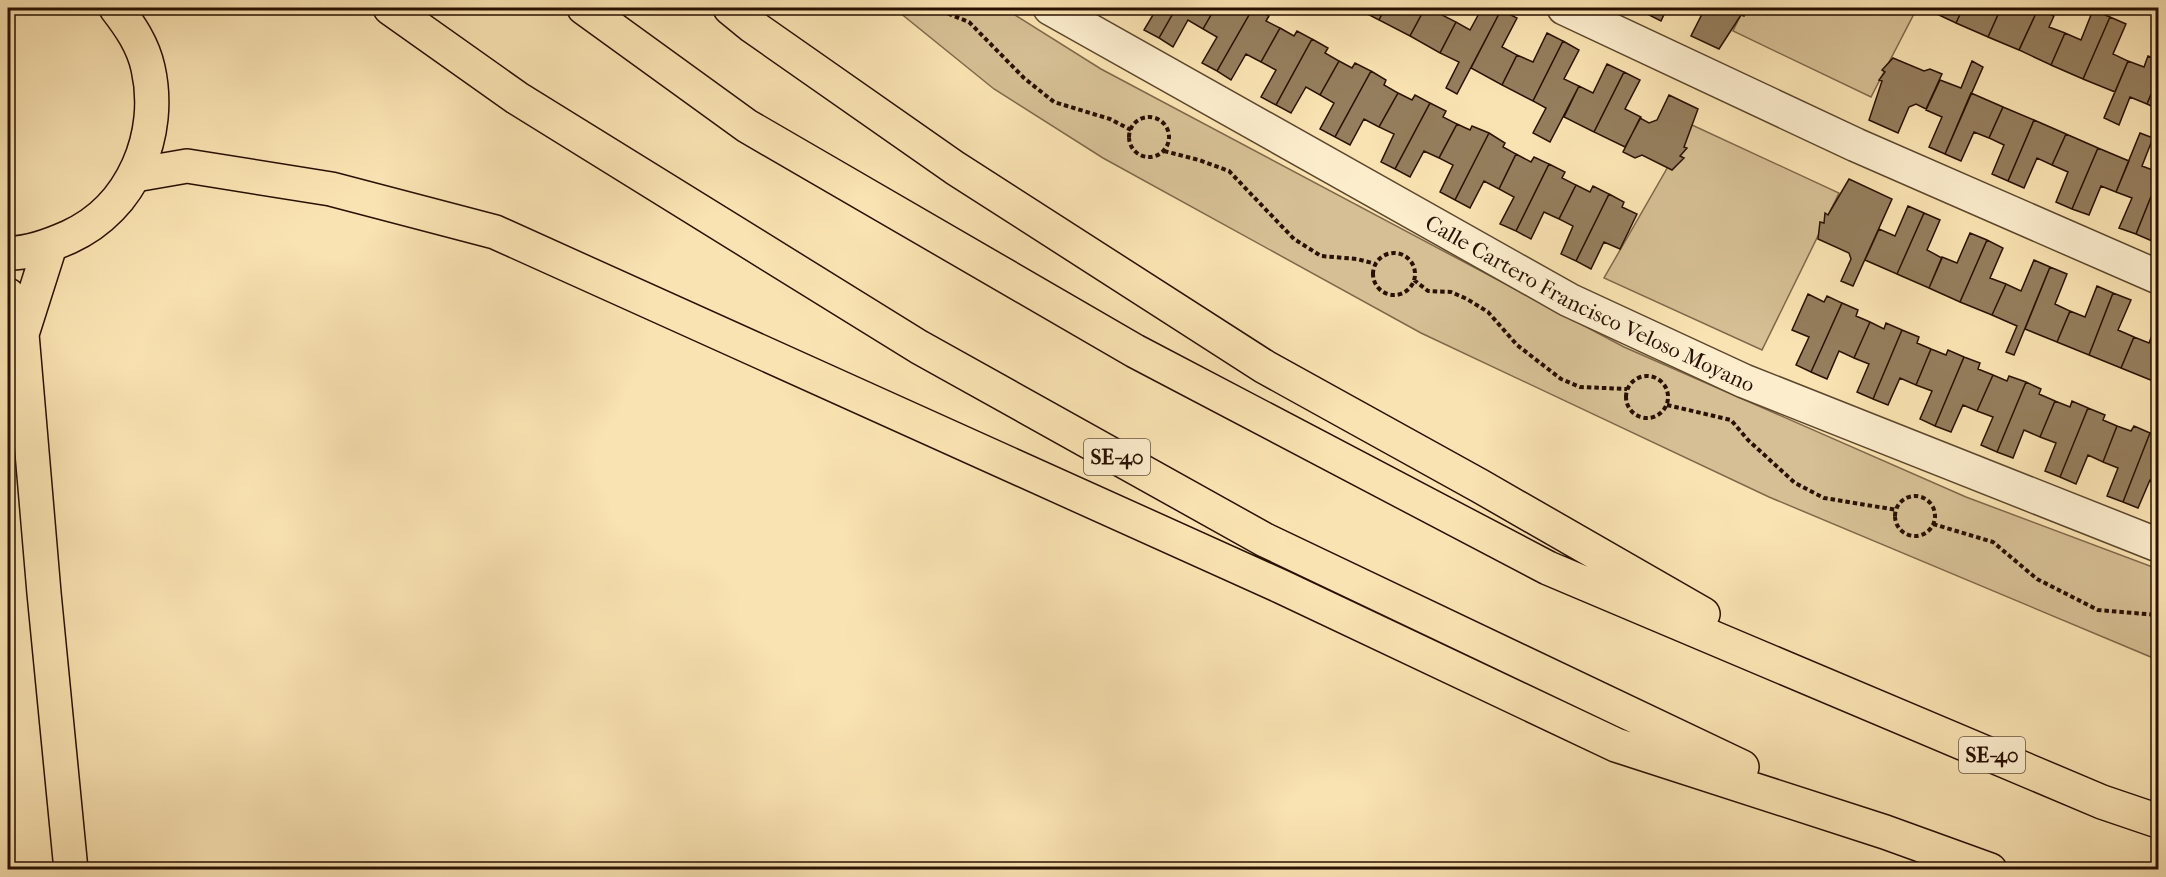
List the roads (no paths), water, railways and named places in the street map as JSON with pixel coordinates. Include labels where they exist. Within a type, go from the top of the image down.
[{"type":"main road","points":[[8,253],[50,246],[84,230],[113,206],[135,176],[149,141],[153,103],[148,66],[134,31],[116,8]]},
{"type":"main road","name":"SE-40","points":[[390,8],[517,98],[919,347],[1265,540],[1673,736],[1885,832],[1990,870]]},
{"type":"main road","name":"SE-40","points":[[584,8],[747,126],[1135,351],[1548,568],[2102,802],[2158,821]]},
{"type":"main road","points":[[730,8],[752,26],[955,168],[1264,367],[1480,486],[1826,686]]},
{"type":"main road","points":[[135,176],[187,166],[331,189],[495,232],[1281,587],[1616,745],[1885,832]]},
{"type":"main road","points":[[22,334],[50,246]]},
{"type":"main road","points":[[8,295],[22,334],[71,870]]},
{"type":"street","name":"Calle Cartero Francisco Veloso Moyano","points":[[1050,8],[1569,300],[1744,381],[2158,545]]},
{"type":"street","points":[[1564,8],[1856,146],[2158,277]]}]
